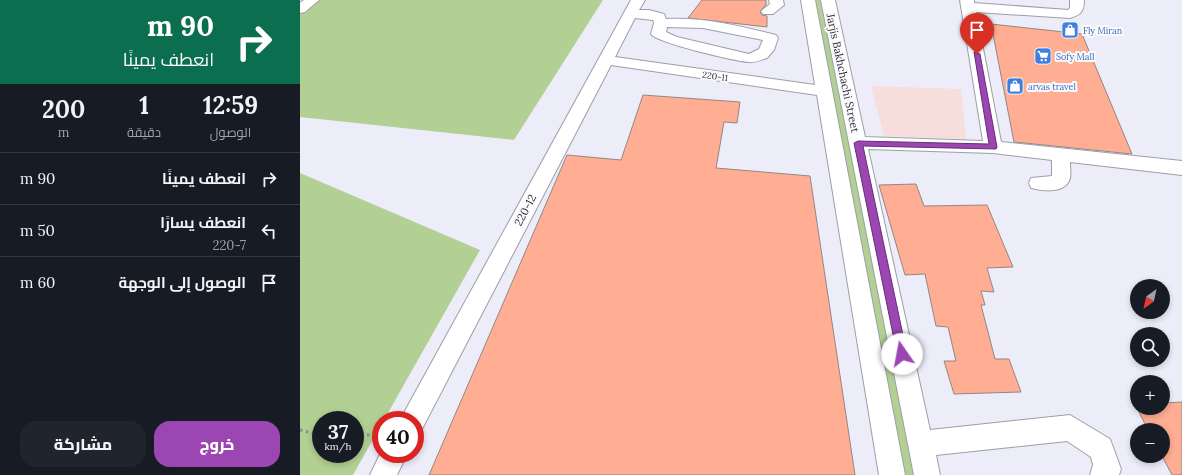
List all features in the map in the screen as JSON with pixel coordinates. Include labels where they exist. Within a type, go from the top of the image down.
[{"type":"street","points":[[300,9],[312,0]]},
{"type":"street","points":[[768,11],[777,5],[776,0]]},
{"type":"street","name":"Jarjis Bakhchachi Street","points":[[808,0],[892,475]]},
{"type":"street","name":"Jarjis Bakhchachi Street","points":[[828,0],[927,475]]},
{"type":"street","points":[[993,147],[968,3],[1070,14],[1077,10],[1077,0]]},
{"type":"street","points":[[634,7],[659,18],[661,23],[658,34],[672,40],[749,58],[757,58],[763,54],[768,49],[771,38],[705,24],[676,22],[661,23]]},
{"type":"street","name":"220-12","points":[[418,411],[634,7]]},
{"type":"street","name":"220-11","points":[[605,60],[824,91]]},
{"type":"street","points":[[858,143],[993,147],[1061,156],[1182,168]]},
{"type":"street","points":[[1038,183],[1056,183],[1061,178],[1061,156]]},
{"type":"street","points":[[921,444],[1070,428],[1101,448],[1108,469],[1103,475]]},
{"type":"street","points":[[383,475],[389,463]]},
{"type":"path","points":[[300,430],[312,433]]},
{"type":"shaded area","points":[[871,86],[961,89],[966,139],[884,136]]},
{"type":"green space","points":[[311,0],[603,0],[514,140],[300,117],[300,9]]},
{"type":"green space","points":[[814,0],[820,0],[916,475],[904,475]]},
{"type":"green space","points":[[300,173],[480,250],[389,411],[372,411],[372,441],[364,455],[364,411],[312,411],[312,463],[360,463],[353,475],[300,475]]},
{"type":"building","points":[[702,0],[766,0],[766,5],[760,11],[762,15],[767,16],[767,27],[688,18]]},
{"type":"building","points":[[991,24],[1082,34],[1132,154],[1014,142]]},
{"type":"building","points":[[643,95],[740,102],[737,123],[724,122],[716,168],[810,176],[855,475],[429,475],[567,155],[621,160]]},
{"type":"building","points":[[916,184],[924,206],[987,205],[1013,267],[987,268],[994,292],[981,291],[985,305],[981,305],[995,359],[1009,359],[1021,392],[954,394],[944,361],[956,361],[948,327],[936,326],[925,274],[905,275],[879,185]]},
{"type":"building","points":[[1182,402],[1182,475],[1172,475],[1166,463],[1170,463],[1170,423],[1144,423],[1140,415],[1170,415],[1170,403]]},
{"type":"place","name":"Fly Miran","points":[[1070,30]]},
{"type":"place","name":"Sofy Mall","points":[[1043,56]]},
{"type":"place","name":"arvas travel","points":[[1015,86]]},
{"type":"route","points":[[902,354],[858,143],[993,147],[977,54]]}]
